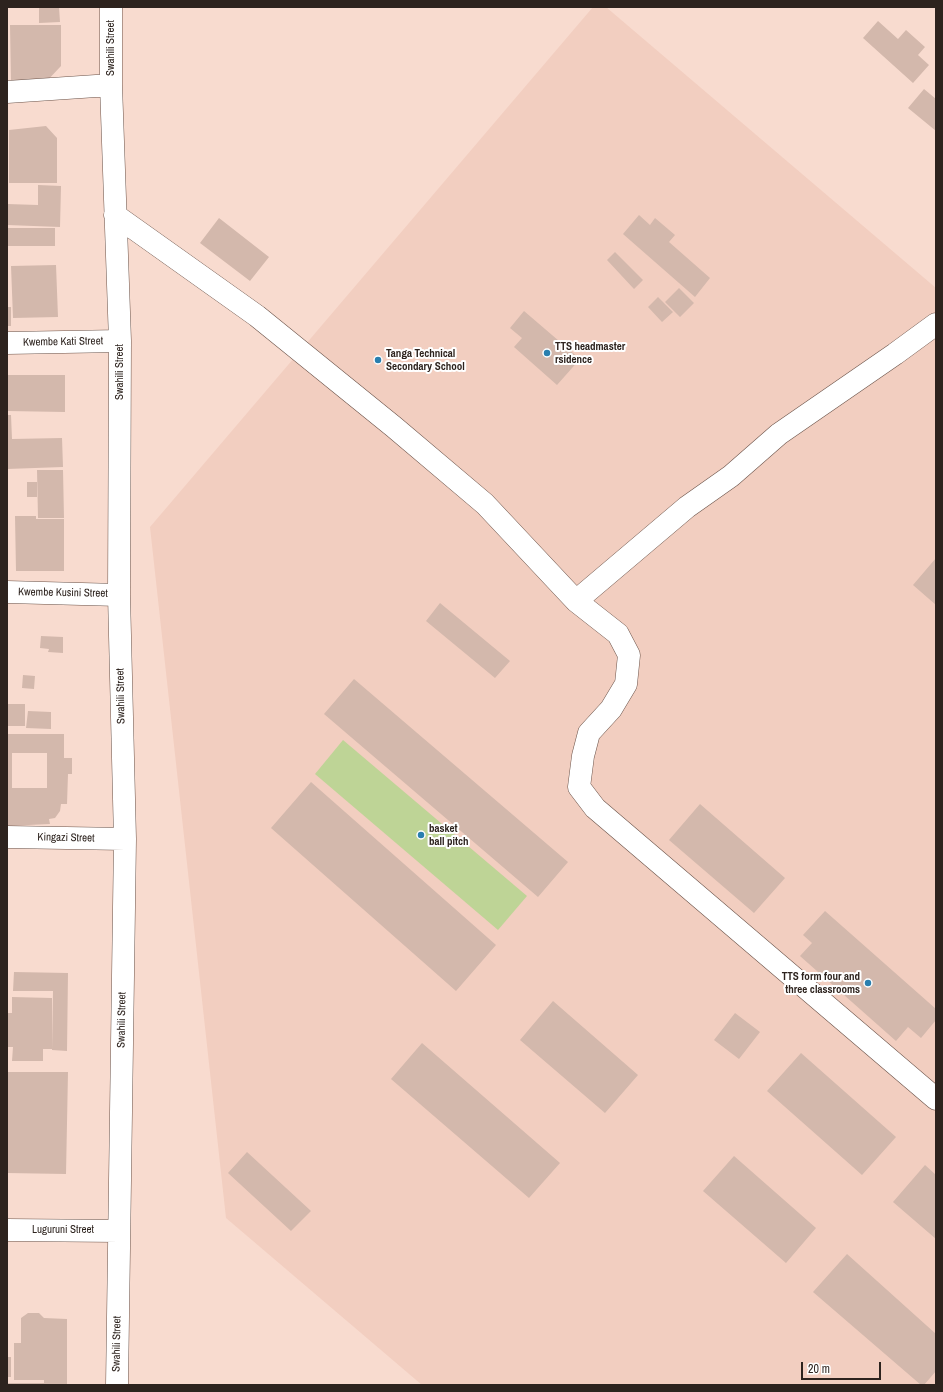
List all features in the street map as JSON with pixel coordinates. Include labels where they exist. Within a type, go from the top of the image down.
[{"type":"street","name":"Swahili Street","points":[[111,7],[111,85],[120,341],[119,595],[125,839],[117,1385]]},
{"type":"street","points":[[7,92],[111,85]]},
{"type":"street","points":[[115,215],[257,316],[394,427],[485,504],[576,601],[618,634],[629,654],[626,684],[611,710],[590,733],[583,756],[580,787],[595,808],[936,1099]]},
{"type":"street","points":[[576,601],[687,507],[731,476],[779,434],[936,324]]},
{"type":"street","name":"Kwembe Kati Street","points":[[7,343],[120,341]]},
{"type":"street","name":"Kwembe Kusini Street","points":[[7,592],[119,595]]},
{"type":"street","name":"Kingazi Street","points":[[7,837],[125,839]]},
{"type":"street","name":"Luguruni Street","points":[[7,1230],[119,1231]]},
{"type":"shaded area","points":[[593,7],[606,7],[936,288],[936,1385],[422,1385],[226,1218],[150,527]]},
{"type":"green space","name":"basket ball pitch","points":[[343,740],[527,896],[498,930],[315,774]]},
{"type":"building","points":[[39,7],[59,7],[60,22],[39,23]]},
{"type":"building","points":[[878,21],[898,39],[906,30],[925,47],[918,55],[929,65],[913,83],[863,38]]},
{"type":"building","points":[[10,25],[61,25],[61,66],[45,83],[11,82]]},
{"type":"building","points":[[924,89],[936,99],[936,131],[908,108]]},
{"type":"building","points":[[46,126],[57,138],[57,183],[9,183],[9,130]]},
{"type":"building","points":[[38,185],[61,186],[60,227],[7,225],[7,204],[38,205]]},
{"type":"building","points":[[639,215],[650,225],[655,218],[675,235],[669,242],[710,278],[695,297],[623,234]]},
{"type":"building","points":[[219,218],[269,257],[250,281],[200,243]]},
{"type":"building","points":[[7,228],[55,228],[55,246],[7,246]]},
{"type":"building","points":[[615,252],[643,280],[634,289],[607,260]]},
{"type":"building","points":[[56,265],[58,317],[13,318],[11,266]]},
{"type":"building","points":[[679,288],[694,303],[680,317],[665,302]]},
{"type":"building","points":[[658,297],[673,312],[662,322],[648,307]]},
{"type":"building","points":[[7,307],[11,307],[11,326],[7,326]]},
{"type":"building","name":"TTS headmaster rsidence","points":[[524,311],[580,359],[557,385],[514,347],[522,338],[510,328]]},
{"type":"building","points":[[7,375],[65,375],[65,412],[7,411]]},
{"type":"building","points":[[7,415],[11,415],[12,439],[62,438],[63,467],[7,469]]},
{"type":"building","points":[[37,470],[63,470],[64,518],[38,518]]},
{"type":"building","points":[[27,482],[37,482],[37,497],[27,497]]},
{"type":"building","points":[[15,516],[36,516],[36,519],[64,519],[64,571],[16,571]]},
{"type":"building","points":[[936,558],[936,605],[913,585]]},
{"type":"building","points":[[440,603],[510,661],[495,678],[426,621]]},
{"type":"building","points":[[41,636],[63,637],[63,653],[48,652],[49,649],[40,648]]},
{"type":"building","points":[[23,675],[35,676],[34,689],[22,688]]},
{"type":"building","points":[[354,679],[568,862],[538,897],[324,714]]},
{"type":"building","points":[[7,704],[25,704],[25,726],[7,726]]},
{"type":"building","points":[[28,711],[51,712],[51,729],[26,728]]},
{"type":"building","points":[[7,734],[64,734],[64,758],[72,758],[72,774],[68,774],[67,804],[61,804],[60,811],[55,818],[49,819],[50,824],[7,826]],"holes":[[[12,753],[47,753],[47,788],[12,788]]]},
{"type":"building","points":[[311,782],[496,945],[456,991],[271,828]]},
{"type":"building","points":[[700,804],[785,878],[754,913],[669,840]]},
{"type":"building","name":"TTS form four and three classrooms","points":[[825,911],[936,1009],[936,1020],[921,1038],[908,1027],[896,1041],[800,956],[812,943],[803,935]]},
{"type":"building","points":[[14,972],[68,973],[67,1051],[52,1050],[53,991],[13,991]]},
{"type":"building","points":[[12,997],[52,998],[52,1049],[43,1049],[43,1061],[12,1061],[13,1047],[7,1047],[7,1013],[12,1013]]},
{"type":"building","points":[[553,1001],[638,1075],[605,1113],[520,1040]]},
{"type":"building","points":[[735,1013],[760,1032],[739,1059],[714,1040]]},
{"type":"building","points":[[422,1043],[560,1163],[529,1198],[391,1079]]},
{"type":"building","points":[[801,1053],[896,1137],[862,1175],[767,1091]]},
{"type":"building","points":[[7,1072],[68,1072],[66,1174],[7,1173]]},
{"type":"building","points":[[247,1152],[311,1211],[291,1231],[228,1173]]},
{"type":"building","points":[[734,1156],[816,1228],[786,1263],[703,1191]]},
{"type":"building","points":[[925,1165],[936,1175],[936,1239],[893,1202]]},
{"type":"building","points":[[847,1254],[936,1334],[936,1371],[924,1385],[921,1385],[813,1292]]},
{"type":"building","points":[[28,1313],[39,1313],[44,1318],[67,1319],[67,1385],[7,1385],[7,1383],[44,1383],[44,1380],[14,1380],[14,1343],[21,1343],[21,1318]]},
{"type":"building","points":[[7,1357],[11,1357],[11,1377],[7,1377]]},
{"type":"place","name":"TTS headmaster rsidence","points":[[547,353]]},
{"type":"place","name":"Tanga Technical Secondary School","points":[[378,360]]},
{"type":"place","name":"basket ball pitch","points":[[421,835]]},
{"type":"place","name":"TTS form four and three classrooms","points":[[868,983]]}]
